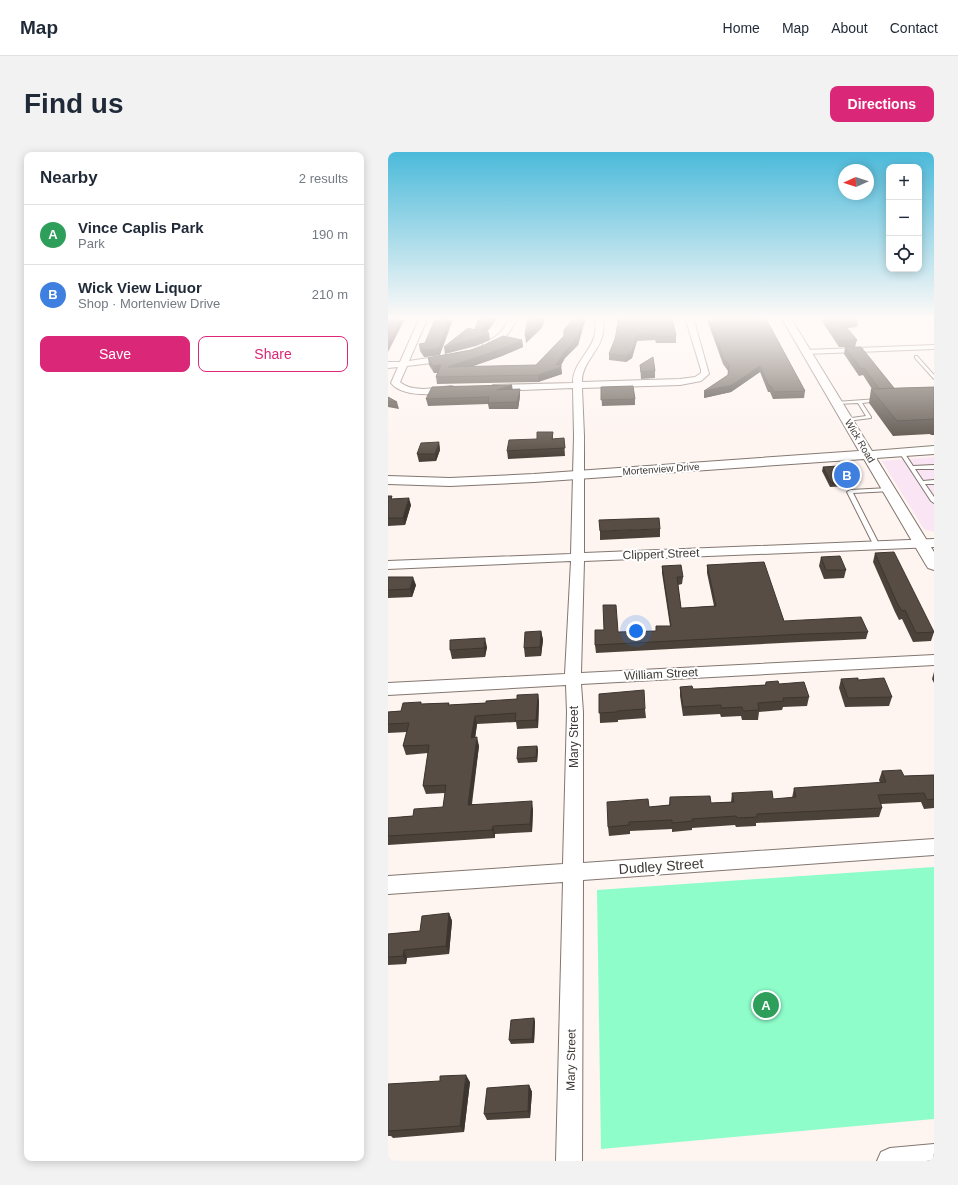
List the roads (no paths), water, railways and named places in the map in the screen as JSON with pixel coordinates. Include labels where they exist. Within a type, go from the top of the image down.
[{"type":"street","points":[[403,364],[395,381],[395,385],[400,388],[411,390],[464,389]]},
{"type":"street","name":"Mary Street","points":[[569,1161],[575,712],[573,678],[578,557],[577,514],[579,475],[578,377],[583,364]]},
{"type":"street","points":[[487,388],[693,381],[705,374],[703,364]]},
{"type":"street","name":"Wick Road","points":[[813,364],[889,490],[928,543],[934,565]]},
{"type":"street","name":"Mortenview Drive","points":[[388,480],[450,482],[579,475],[934,450]]},
{"type":"street","name":"Clippert Street","points":[[388,565],[928,543]]},
{"type":"street","name":"William Street","points":[[388,689],[934,660]]},
{"type":"street","name":"Dudley Street","points":[[388,885],[934,847]]},
{"type":"street","points":[[890,1161],[934,1157]]},
{"type":"lane","points":[[922,364],[934,378]]},
{"type":"lane","points":[[836,403],[882,400]]},
{"type":"lane","points":[[846,420],[869,418],[859,402]]},
{"type":"lane","points":[[901,452],[934,500]]},
{"type":"lane","points":[[912,468],[934,467]]},
{"type":"lane","points":[[922,483],[934,482]]},
{"type":"lane","points":[[876,544],[850,492],[889,490]]},
{"type":"place","name":"Wick View Liquor","points":[[847,475]]},
{"type":"place","name":"Vince Caplis Park","points":[[766,1005]]}]
